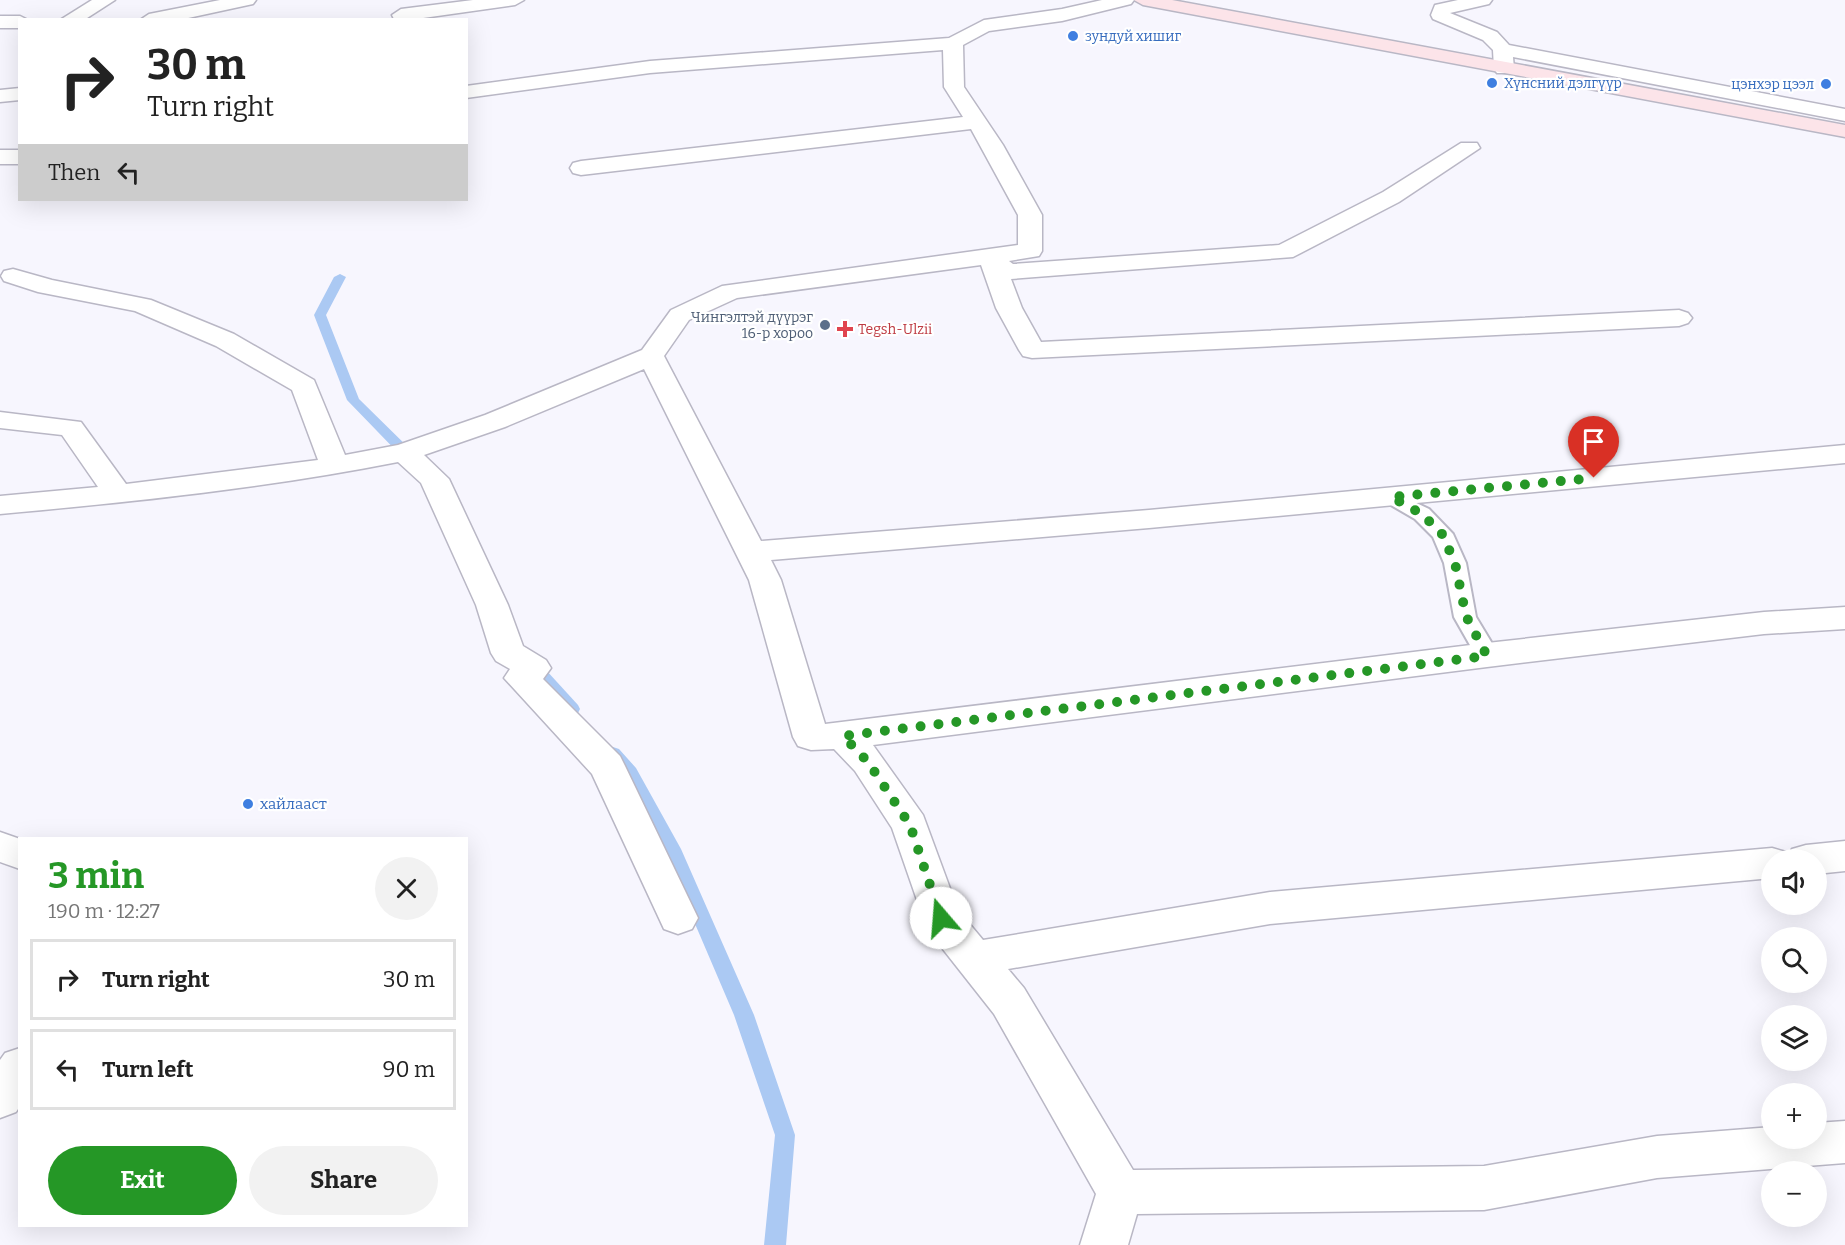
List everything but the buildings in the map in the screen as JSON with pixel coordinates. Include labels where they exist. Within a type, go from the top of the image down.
[{"type":"main road","points":[[1143,0],[1183,4],[1503,69],[1845,131]]},
{"type":"street","points":[[74,18],[92,10],[106,0]]},
{"type":"street","points":[[159,18],[247,0]]},
{"type":"street","points":[[401,15],[515,0]]},
{"type":"street","points":[[468,92],[650,67],[953,43],[984,26],[1062,15],[1125,0]]},
{"type":"street","points":[[1484,0],[1442,9],[1440,15],[1491,36],[1503,49],[1689,87],[1845,115]]},
{"type":"street","points":[[0,22],[18,22]]},
{"type":"street","points":[[0,505],[118,494],[335,465],[404,452],[495,422],[651,356],[680,315],[731,291],[1030,251],[1030,215],[977,122],[954,87],[953,43]]},
{"type":"street","points":[[1503,49],[1503,69]]},
{"type":"street","points":[[0,96],[18,94]]},
{"type":"street","points":[[581,168],[977,122]]},
{"type":"street","points":[[990,257],[1007,272],[1284,252],[1391,197],[1469,148]]},
{"type":"street","points":[[0,157],[18,157]]},
{"type":"street","points":[[990,257],[1009,308],[1032,350],[1679,318]]},
{"type":"street","points":[[13,276],[47,287],[141,305],[225,340],[304,386],[335,465]]},
{"type":"street","points":[[651,356],[765,580],[811,737],[843,736],[1764,623],[1845,618]]},
{"type":"street","points":[[0,420],[32,421],[71,428],[118,494]]},
{"type":"street","points":[[404,452],[434,479],[492,605],[508,653],[534,668],[521,678],[607,766],[678,918]]},
{"type":"street","points":[[752,552],[1391,497],[1845,454]]},
{"type":"street","points":[[843,736],[868,762],[910,825],[941,918],[1009,1001],[1120,1192],[1104,1245]]},
{"type":"street","points":[[0,847],[18,853]]},
{"type":"street","points":[[1827,858],[1845,856]]},
{"type":"street","points":[[974,958],[1270,908],[1761,864]]},
{"type":"street","points":[[0,1098],[18,1070]]},
{"type":"street","points":[[1120,1192],[1484,1188],[1657,1157],[1845,1142]]},
{"type":"lane","points":[[1391,497],[1422,514],[1442,534],[1455,563],[1466,616],[1487,656]]},
{"type":"waterway","points":[[340,277],[320,315],[353,400],[412,459]]},
{"type":"waterway","points":[[530,662],[572,709]]},
{"type":"waterway","points":[[613,753],[630,772],[672,849],[744,1015],[785,1135],[775,1245]]},
{"type":"place","name":"зундуй хишиг","points":[[1073,36]]},
{"type":"place","name":"Хүнсний дэлгүүр","points":[[1492,83]]},
{"type":"place","name":"цэнхэр цээл","points":[[1826,84]]},
{"type":"place","name":"Чингэлтэй дүүрэг 16-р хороо","points":[[825,325]]},
{"type":"place","name":"Tegsh-Ulzii","points":[[845,329]]},
{"type":"place","name":"хайлааст","points":[[248,804]]},
{"type":"route","points":[[941,918],[910,825],[868,762],[843,736],[1213,688],[1487,656],[1466,616],[1455,563],[1442,534],[1422,514],[1391,497],[1594,478]]}]
